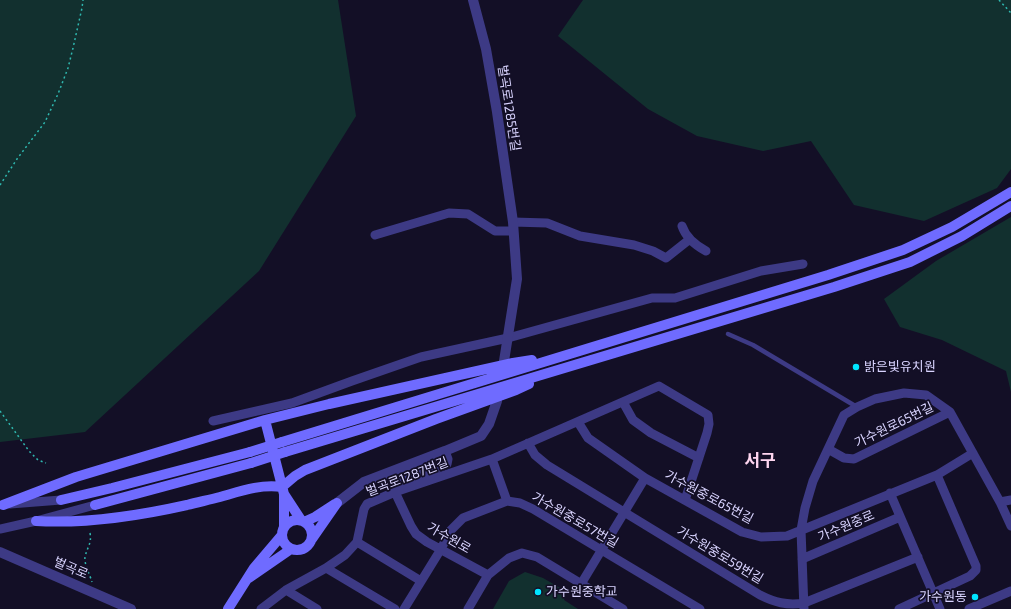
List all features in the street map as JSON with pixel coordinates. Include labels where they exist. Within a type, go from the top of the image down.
[{"type":"main road","points":[[60,500],[250,452],[828,275],[903,250],[952,227],[1011,192]]},
{"type":"main road","points":[[95,505],[251,463],[834,287],[910,262],[962,236],[1011,206]]},
{"type":"main road","points":[[1,505],[76,477],[265,420],[513,363],[563,356]]},
{"type":"main road","points":[[283,490],[295,476],[305,470],[436,419],[516,390],[557,370]]},
{"type":"main road","points":[[265,420],[283,490],[284,543],[291,549],[295,550],[305,548],[337,504]]},
{"type":"main road","points":[[36,521],[83,521],[152,512],[219,498],[265,485],[283,490],[303,521],[311,528],[311,541]]},
{"type":"main road","points":[[228,609],[254,568],[289,522],[297,520],[303,521],[314,517],[337,504]]},
{"type":"main road","points":[[247,579],[291,549]]},
{"type":"street","name":"벌곡로1285번길","points":[[473,0],[486,49],[497,112],[513,226],[517,279],[504,361]]},
{"type":"street","points":[[375,235],[449,213],[468,214],[495,231],[513,226],[547,224],[580,236],[634,245],[653,251],[666,258],[690,239]]},
{"type":"street","points":[[682,226],[685,234],[706,251]]},
{"type":"street","points":[[213,421],[292,404],[352,380],[421,357],[508,338],[652,298],[675,298],[761,271],[803,264]]},
{"type":"street","name":"벌곡로1287번길","points":[[357,542],[364,509],[367,504],[395,492],[492,459],[659,386],[708,415],[709,424],[685,500]]},
{"type":"street","name":"가수원로65번길","points":[[804,606],[801,530],[805,508],[813,481],[844,415],[875,399],[904,393],[926,395],[950,412],[1000,502],[1011,526]]},
{"type":"street","points":[[337,504],[364,482],[481,436],[489,424],[497,401]]},
{"type":"street","points":[[623,402],[633,420],[652,433],[699,458]]},
{"type":"street","name":"가수원로65번길","points":[[828,449],[844,458],[854,459],[950,412]]},
{"type":"street","name":"가수원중로65번길","points":[[578,422],[588,438],[645,478],[742,532],[761,537],[786,536],[890,493]]},
{"type":"street","name":"가수원중로59번길","points":[[528,443],[535,455],[547,465],[624,513],[774,602],[804,606],[918,557]]},
{"type":"street","points":[[395,492],[394,485],[447,464],[448,459],[446,451]]},
{"type":"street","points":[[940,609],[932,594],[918,557],[890,493],[937,474],[973,453]]},
{"type":"street","points":[[404,609],[420,580],[441,549],[450,531],[463,518],[507,501],[492,459]]},
{"type":"street","points":[[899,609],[970,576],[976,570],[976,566],[937,474]]},
{"type":"street","points":[[581,584],[645,478]]},
{"type":"street","name":"가수원로","points":[[395,492],[416,534],[427,542],[488,575]]},
{"type":"street","points":[[1,505],[60,500]]},
{"type":"street","points":[[1000,502],[1011,500]]},
{"type":"street","name":"가수원중로57번길","points":[[507,501],[520,503],[533,509],[700,609]]},
{"type":"street","points":[[0,529],[95,505]]},
{"type":"street","name":"가수원중로","points":[[802,559],[900,517]]},
{"type":"street","points":[[261,609],[286,590],[326,568],[345,555],[357,542],[420,580]]},
{"type":"street","name":"벌곡로","points":[[0,552],[131,609]]},
{"type":"street","points":[[468,609],[488,575],[509,558],[522,553],[537,557],[623,609]]},
{"type":"street","points":[[326,568],[395,609]]},
{"type":"street","points":[[286,590],[317,609]]},
{"type":"street","points":[[969,609],[1011,591]]},
{"type":"lane","points":[[728,334],[753,345],[857,407]]},
{"type":"path","points":[[0,186],[17,159],[45,122],[58,94],[68,68],[83,0]]},
{"type":"path","points":[[999,0],[1011,13]]},
{"type":"path","points":[[0,411],[29,451],[38,460],[46,463]]},
{"type":"path","points":[[90,533],[92,541],[85,559],[97,594]]},
{"type":"green space","points":[[0,0],[338,0],[356,116],[259,271],[85,432],[0,442]]},
{"type":"green space","points":[[583,0],[1011,0],[1011,169],[997,188],[924,221],[854,205],[811,141],[763,151],[697,136],[648,109],[558,36]]},
{"type":"green space","points":[[1011,217],[1011,392],[1006,371],[942,340],[900,327],[884,299],[936,261]]},
{"type":"green space","name":"가수원중학교","points":[[525,572],[543,578],[567,592],[564,600],[578,609],[493,609],[509,581]]},
{"type":"place","name":"밝은빛유치원","points":[[856,367]]},
{"type":"place","name":"가수원중학교","points":[[538,592]]},
{"type":"place","name":"가수원동","points":[[975,597]]},
{"type":"district","name":"서구","points":[[760,460]]}]
